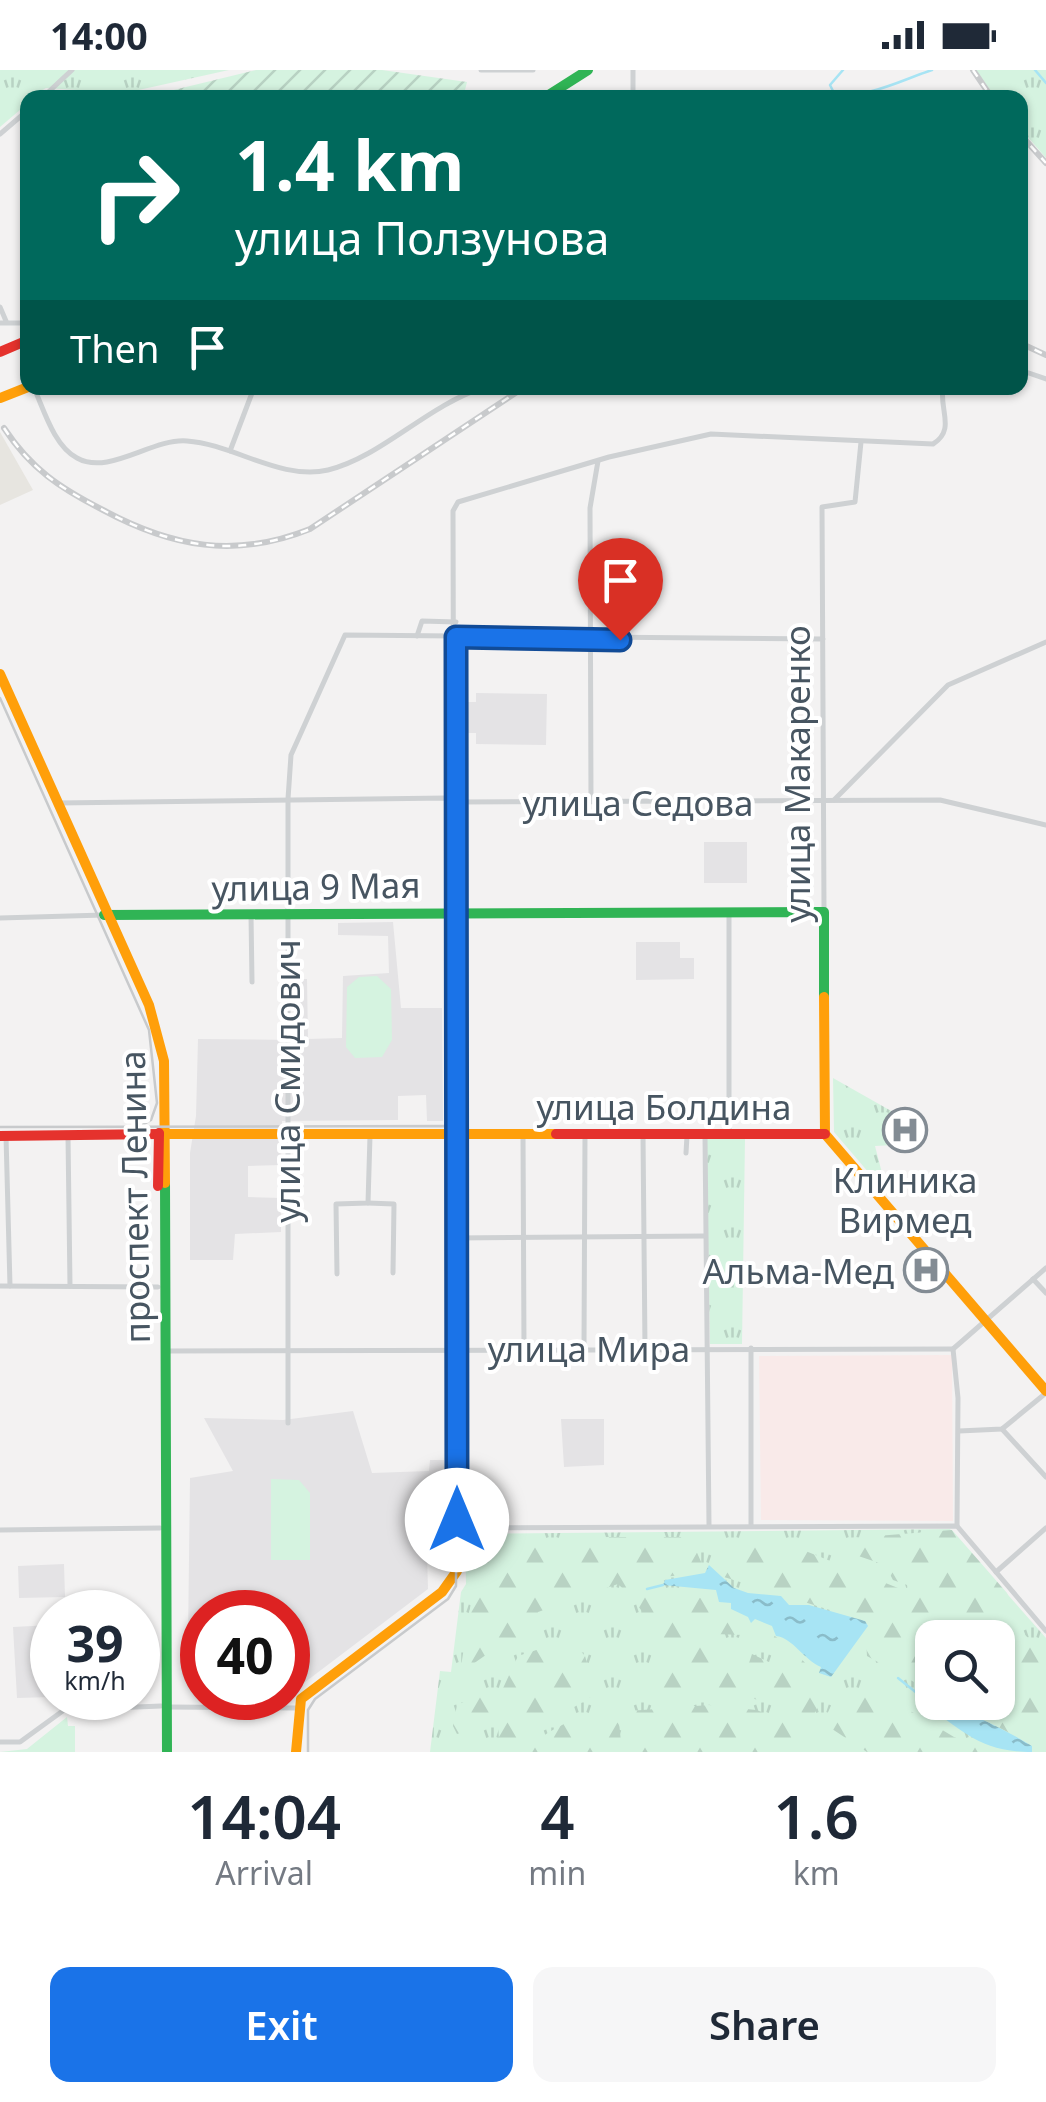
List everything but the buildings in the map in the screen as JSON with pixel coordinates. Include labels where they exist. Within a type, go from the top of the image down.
[{"type":"main road","points":[[557,90],[588,70]]},
{"type":"main road","name":"проспект Ленина","points":[[0,674],[107,916],[156,1042],[162,1134],[164,1752]]},
{"type":"main road","name":"проспект Ленина","points":[[0,686],[142,988],[164,1062],[158,1287],[161,1351]]},
{"type":"main road","points":[[310,1692],[447,1588],[457,1571],[454,912]]},
{"type":"main road","name":"улица 9 Мая","points":[[107,916],[824,912]]},
{"type":"main road","name":"улица Макаренко","points":[[824,912],[825,1134]]},
{"type":"main road","name":"улица Болдина","points":[[3,1136],[825,1134],[1046,1392]]},
{"type":"main road","points":[[296,1720],[296,1752]]},
{"type":"street","points":[[51,90],[72,70]]},
{"type":"street","points":[[481,70],[534,70]]},
{"type":"street","points":[[0,134],[20,117]]},
{"type":"street","points":[[0,307],[3,322]]},
{"type":"street","points":[[35,395],[64,447],[84,461],[102,463],[174,441],[304,471],[324,471],[350,462],[465,395]]},
{"type":"street","points":[[230,452],[251,395]]},
{"type":"street","points":[[454,912],[456,622],[452,512],[458,502],[598,460],[711,434],[933,444],[945,433],[943,395]]},
{"type":"street","name":"улица Макаренко","points":[[824,912],[828,802],[822,506],[854,502],[861,442]]},
{"type":"street","points":[[591,802],[590,508],[598,460]]},
{"type":"street","points":[[456,622],[422,621],[417,636],[823,639]]},
{"type":"street","name":"улица Смидович","points":[[288,1423],[285,1350],[291,755],[317,691],[349,633],[417,636]]},
{"type":"street","name":"улица Макаренко","points":[[828,802],[948,685],[1046,642]]},
{"type":"street","name":"улица Седова","points":[[58,804],[288,799],[940,800],[1046,825]]},
{"type":"street","points":[[729,912],[729,1133]]},
{"type":"street","points":[[251,915],[252,982]]},
{"type":"street","points":[[0,918],[107,916]]},
{"type":"street","points":[[368,1203],[370,1133]]},
{"type":"street","points":[[686,1153],[688,1133]]},
{"type":"street","points":[[704,1133],[709,1524]]},
{"type":"street","points":[[523,1134],[524,1348]]},
{"type":"street","points":[[584,1348],[585,1134]]},
{"type":"street","points":[[643,1134],[644,1348]]},
{"type":"street","points":[[3,1136],[10,1286]]},
{"type":"street","points":[[68,1136],[70,1286]]},
{"type":"street","points":[[337,1274],[336,1204],[394,1204],[393,1272]]},
{"type":"street","points":[[457,1238],[705,1236]]},
{"type":"street","points":[[1046,1268],[953,1349],[958,1432],[957,1526],[1046,1631]]},
{"type":"street","points":[[1033,1279],[1046,1293]]},
{"type":"street","points":[[0,1286],[158,1287]]},
{"type":"street","points":[[750,1525],[751,1348]]},
{"type":"street","name":"улица Мира","points":[[161,1351],[953,1349]]},
{"type":"street","points":[[958,1432],[1002,1428],[1046,1392]]},
{"type":"street","points":[[1002,1428],[1046,1477]]},
{"type":"street","points":[[457,1528],[957,1526]]},
{"type":"street","points":[[0,1530],[163,1528]]},
{"type":"street","points":[[996,1572],[1046,1528]]},
{"type":"street","points":[[0,1742],[20,1742],[64,1710],[180,1707]]},
{"type":"shaded area","points":[[0,432],[33,490],[0,505]]},
{"type":"shaded area","points":[[476,693],[547,694],[546,745],[476,744],[476,733],[464,733],[464,702],[476,702]]},
{"type":"shaded area","points":[[704,842],[747,842],[747,883],[704,883]]},
{"type":"shaded area","points":[[393,922],[401,1008],[442,1008],[443,1121],[427,1121],[426,1095],[398,1096],[398,1120],[282,1121],[281,1165],[248,1166],[248,1197],[281,1198],[281,1232],[235,1234],[233,1260],[190,1260],[190,1153],[196,1116],[198,1039],[293,1040],[293,979],[307,979],[308,1039],[342,1038],[343,976],[389,973],[388,936],[338,935],[338,923]]},
{"type":"shaded area","points":[[636,942],[680,942],[680,958],[694,958],[694,979],[636,980]]},
{"type":"shaded area","points":[[952,1355],[953,1521],[761,1520],[759,1356]]},
{"type":"shaded area","points":[[353,1411],[372,1473],[429,1471],[430,1460],[444,1460],[445,1518],[426,1519],[428,1589],[310,1678],[310,1590],[189,1590],[190,1478],[233,1471],[204,1418],[283,1420]]},
{"type":"shaded area","points":[[561,1419],[604,1419],[604,1465],[564,1467]]},
{"type":"shaded area","points":[[64,1564],[65,1590],[30,1590],[30,1598],[19,1598],[18,1566]]},
{"type":"shaded area","points":[[30,1626],[30,1698],[17,1698],[13,1627]]},
{"type":"green space","points":[[0,70],[229,70],[139,90],[20,90],[20,110],[0,127]]},
{"type":"green space","points":[[256,70],[382,70],[467,82],[465,90],[174,90]]},
{"type":"green space","points":[[976,70],[1046,70],[1046,158],[1028,137],[1028,90],[990,90]]},
{"type":"green space","points":[[377,976],[391,989],[392,1040],[382,1057],[355,1058],[346,1047],[347,987],[359,977]]},
{"type":"green space","points":[[833,1078],[893,1112],[893,1145],[875,1146],[882,1173],[875,1180],[834,1132]]},
{"type":"green space","points":[[706,1136],[745,1139],[742,1344],[710,1344]]},
{"type":"green space","points":[[271,1479],[299,1480],[310,1493],[310,1560],[271,1560]]},
{"type":"green space","points":[[950,1529],[1046,1638],[1046,1752],[430,1752],[440,1671],[451,1672],[461,1592],[466,1584],[465,1534]]},
{"type":"green space","points":[[952,1530],[1007,1593],[1025,1635],[1046,1654],[1046,1752],[985,1720],[1015,1720],[1015,1620],[915,1620],[915,1683],[867,1656],[865,1621],[724,1577],[728,1544],[773,1538],[908,1592],[907,1585],[893,1580],[885,1565],[814,1541]]},
{"type":"green space","points":[[690,1537],[706,1573],[661,1577],[664,1589],[724,1607],[760,1626],[793,1651],[808,1666],[744,1635],[714,1634],[719,1659],[748,1666],[752,1654],[828,1690],[813,1716],[724,1690],[658,1689],[652,1631],[640,1608],[618,1584],[538,1612],[532,1637],[493,1650],[460,1673],[473,1589],[473,1542]]},
{"type":"green space","points":[[570,1639],[585,1656],[596,1694],[499,1752],[491,1752],[499,1743],[498,1720],[457,1734],[453,1726],[457,1705],[490,1690],[498,1699],[518,1656]]},
{"type":"green space","points":[[851,1690],[869,1696],[884,1695],[915,1714],[915,1720],[926,1720],[954,1737],[982,1747],[978,1752],[867,1752],[823,1723],[836,1695]]},
{"type":"green space","points":[[709,1705],[756,1710],[809,1729],[801,1752],[633,1752],[629,1711]]},
{"type":"green space","points":[[618,1712],[622,1752],[521,1752],[566,1723]]},
{"type":"green space","points":[[63,1720],[67,1720],[68,1726],[75,1726],[75,1752],[0,1752],[27,1749]]},
{"type":"water","points":[[709,1565],[734,1588],[781,1596],[789,1605],[809,1605],[865,1621],[868,1626],[831,1677],[819,1673],[821,1667],[776,1636],[772,1626],[755,1619],[751,1623],[748,1617],[731,1609],[731,1603],[719,1602],[716,1590],[663,1585],[665,1580],[705,1573]]},
{"type":"water","points":[[946,1720],[983,1720],[1032,1746],[1032,1752],[998,1748],[972,1738]]},
{"type":"waterway","points":[[832,90],[830,85],[843,70]]},
{"type":"waterway","points":[[875,90],[932,70]]},
{"type":"waterway","points":[[1035,70],[1046,83]]},
{"type":"waterway","points":[[647,1589],[663,1585]]},
{"type":"waterway","points":[[898,1678],[915,1692]]},
{"type":"tram line","points":[[0,698],[149,1030],[157,1103],[151,1120],[139,1127]]},
{"type":"tram line","points":[[0,1127],[448,1126],[458,1133],[456,1586],[448,1599],[315,1699],[308,1710],[308,1752]]},
{"type":"railway","points":[[973,70],[987,90]]},
{"type":"railway","points":[[1028,143],[1046,163]]},
{"type":"railway","points":[[1028,347],[1046,355]]},
{"type":"railway","points":[[4,428],[48,476],[103,510],[154,533],[204,545],[230,546],[256,544],[310,529],[512,395]]},
{"type":"traffic: fast","points":[[557,90],[588,70]]},
{"type":"traffic: fast","points":[[454,912],[455,1094]]},
{"type":"traffic: fast","points":[[104,915],[824,912],[824,997]]},
{"type":"traffic: fast","points":[[165,1183],[167,1752]]},
{"type":"traffic: slow","points":[[0,398],[20,390]]},
{"type":"traffic: slow","points":[[0,674],[149,1005],[164,1061],[165,1183]]},
{"type":"traffic: slow","points":[[824,997],[825,1134],[1046,1391]]},
{"type":"traffic: slow","points":[[296,1752],[301,1699],[442,1592],[457,1571],[455,1094]]},
{"type":"traffic: slow","points":[[164,1134],[556,1134]]},
{"type":"traffic: jam","points":[[0,352],[20,343]]},
{"type":"traffic: jam","points":[[158,1186],[159,1133]]},
{"type":"traffic: jam","points":[[0,1136],[159,1134]]},
{"type":"traffic: jam","points":[[556,1134],[825,1134]]},
{"type":"place","name":"Клиника Вирмед","points":[[905,1130]]},
{"type":"place","name":"Альма-Мед","points":[[926,1270]]},
{"type":"route","points":[[457,1520],[456,637],[620,640]]}]
